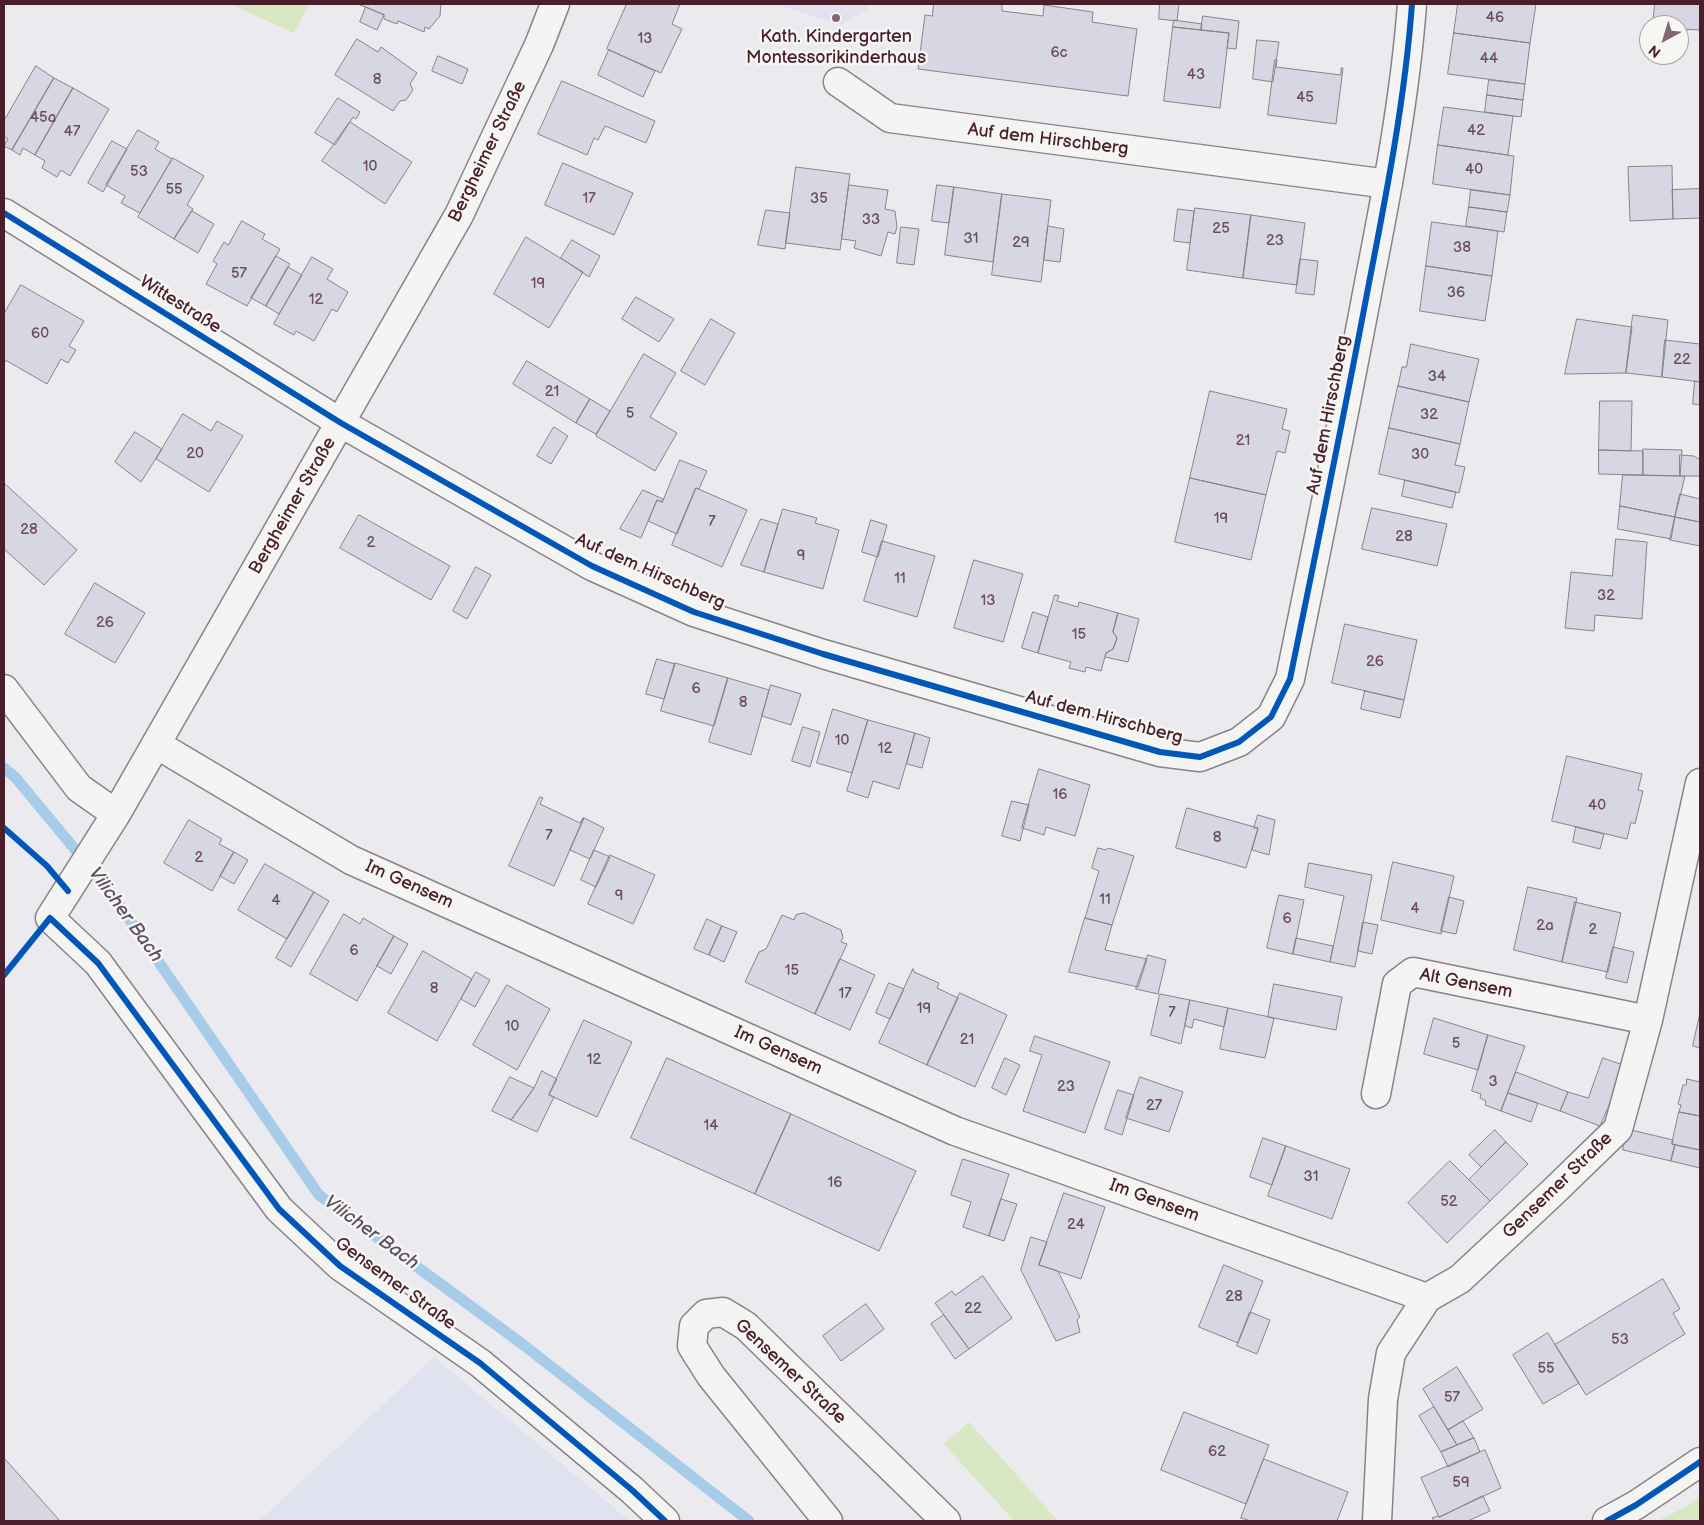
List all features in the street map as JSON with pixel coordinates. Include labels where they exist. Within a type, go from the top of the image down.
[{"type":"street","name":"Bergheimer Straße","points":[[50,918],[116,814],[459,215],[539,45],[555,4]]},
{"type":"street","name":"Auf dem Hirschberg","points":[[341,422],[592,566],[694,612],[823,654],[1160,752],[1200,757],[1239,742],[1271,717],[1290,679],[1341,433],[1388,184],[1408,48],[1412,4]]},
{"type":"street","name":"Auf dem Hirschberg","points":[[838,82],[890,118],[1388,184]]},
{"type":"street","name":"Wittestraße","points":[[4,213],[341,422]]},
{"type":"street","points":[[4,689],[79,788],[116,814]]},
{"type":"street","name":"Im Gensem","points":[[156,744],[351,860],[955,1131],[1427,1298]]},
{"type":"street","name":"Gensemer Straße","points":[[1378,1521],[1383,1399],[1391,1353],[1427,1298],[1460,1279],[1618,1129],[1648,1020],[1700,783]]},
{"type":"street","name":"Gensemer Straße","points":[[50,918],[98,963],[279,1209],[340,1266],[480,1364],[632,1490],[665,1521]]},
{"type":"street","name":"Alt Gensem","points":[[1376,1094],[1397,984],[1413,972],[1648,1020]]},
{"type":"street","name":"Gensemer Straße","points":[[828,1521],[711,1376],[692,1346],[694,1326],[706,1314],[723,1312],[746,1326],[946,1521]]},
{"type":"street","points":[[1607,1521],[1636,1506],[1700,1462]]},
{"type":"shaded area","name":"Kath. Kindergarten Montessorikinderhaus","points":[[775,4],[869,4],[867,10],[840,25]]},
{"type":"shaded area","points":[[434,1357],[630,1521],[259,1521]]},
{"type":"green space","points":[[230,4],[309,4],[294,33]]},
{"type":"green space","points":[[969,1422],[1058,1521],[1014,1521],[944,1444]]},
{"type":"green space","points":[[1700,1496],[1700,1521],[1658,1521],[1687,1506]]},
{"type":"building","points":[[358,4],[441,4],[440,16],[429,29],[425,27],[424,32],[398,21],[397,24],[384,19],[384,15]]},
{"type":"building","points":[[627,4],[680,4],[672,24],[682,29],[661,73],[607,49]]},
{"type":"building","points":[[934,4],[1002,4],[1002,11],[1043,16],[1044,5],[1093,12],[1092,22],[1137,29],[1128,96],[918,69],[925,15],[932,16]]},
{"type":"building","points":[[1160,4],[1179,4],[1177,21],[1159,19]]},
{"type":"building","points":[[1458,4],[1536,4],[1530,43],[1454,33]]},
{"type":"building","points":[[1655,4],[1700,4],[1700,30],[1689,29],[1689,15],[1654,15]]},
{"type":"building","points":[[366,7],[384,15],[377,30],[360,22]]},
{"type":"building","points":[[1203,16],[1239,21],[1236,49],[1227,48],[1229,33],[1201,30]]},
{"type":"building","points":[[1174,20],[1202,24],[1201,30],[1173,27]]},
{"type":"building","points":[[1173,27],[1229,33],[1220,108],[1164,101]]},
{"type":"building","points":[[1454,33],[1530,43],[1525,84],[1448,74]]},
{"type":"building","points":[[357,39],[378,52],[381,47],[417,73],[410,84],[413,90],[406,100],[400,101],[393,111],[335,75]]},
{"type":"building","points":[[1257,40],[1279,42],[1273,82],[1253,79]]},
{"type":"building","points":[[609,50],[655,71],[643,97],[598,75]]},
{"type":"building","points":[[438,56],[468,69],[462,84],[432,71]]},
{"type":"building","points":[[1275,60],[1277,60],[1276,67],[1341,75],[1341,68],[1343,68],[1336,124],[1268,115]]},
{"type":"building","points":[[36,66],[54,78],[12,150],[4,146],[8,139],[4,136],[4,121]]},
{"type":"building","points":[[54,78],[73,88],[35,155],[23,148],[20,155],[12,150]]},
{"type":"building","points":[[1489,80],[1525,84],[1523,100],[1487,95]]},
{"type":"building","points":[[562,81],[655,121],[646,143],[605,126],[598,140],[594,138],[587,155],[538,134]]},
{"type":"building","points":[[73,88],[109,109],[70,176],[61,170],[57,177],[42,168],[45,161],[35,155]]},
{"type":"building","points":[[1487,95],[1523,100],[1521,117],[1485,112]]},
{"type":"building","points":[[338,98],[360,112],[356,119],[353,117],[335,145],[315,133]]},
{"type":"building","points":[[1444,107],[1513,116],[1508,155],[1438,145]]},
{"type":"building","points":[[350,122],[412,162],[385,204],[322,161]]},
{"type":"building","points":[[138,130],[159,142],[155,149],[172,159],[140,213],[121,203],[125,196],[106,185]]},
{"type":"building","points":[[112,141],[127,149],[103,192],[88,183]]},
{"type":"building","points":[[1438,145],[1514,156],[1510,195],[1433,184]]},
{"type":"building","points":[[173,158],[204,176],[187,205],[193,209],[174,239],[138,217]]},
{"type":"building","points":[[563,163],[633,193],[614,235],[545,205]]},
{"type":"building","points":[[1672,166],[1673,219],[1630,221],[1628,167]]},
{"type":"building","points":[[796,167],[850,174],[840,250],[786,243]]},
{"type":"building","points":[[849,185],[888,190],[885,209],[895,211],[897,227],[895,234],[888,232],[881,256],[854,248],[856,241],[842,239]]},
{"type":"building","points":[[937,185],[954,187],[949,223],[932,221]]},
{"type":"building","points":[[954,187],[1002,194],[993,262],[945,255]]},
{"type":"building","points":[[1700,189],[1700,218],[1673,219],[1672,190]]},
{"type":"building","points":[[1471,190],[1510,195],[1507,212],[1469,207]]},
{"type":"building","points":[[1002,194],[1051,200],[1041,282],[992,275]]},
{"type":"building","points":[[1469,207],[1507,212],[1504,232],[1466,226]]},
{"type":"building","points":[[1195,208],[1251,215],[1243,278],[1187,270]]},
{"type":"building","points":[[1178,209],[1194,211],[1190,243],[1174,241]]},
{"type":"building","points":[[766,210],[790,213],[785,249],[758,245]]},
{"type":"building","points":[[192,211],[214,224],[198,253],[174,239]]},
{"type":"building","points":[[1251,215],[1305,223],[1297,285],[1243,278]]},
{"type":"building","points":[[242,221],[265,234],[262,239],[280,249],[247,306],[206,284],[217,264],[213,261],[224,242],[228,245]]},
{"type":"building","points":[[1432,222],[1498,231],[1492,276],[1426,266]]},
{"type":"building","points":[[1048,226],[1064,229],[1060,262],[1044,260]]},
{"type":"building","points":[[901,227],[919,229],[914,265],[897,263]]},
{"type":"building","points":[[526,237],[583,272],[549,328],[494,294]]},
{"type":"building","points":[[572,240],[600,256],[589,277],[561,258]]},
{"type":"building","points":[[276,256],[290,264],[266,306],[251,298]]},
{"type":"building","points":[[312,257],[333,269],[327,279],[348,292],[337,312],[332,309],[314,341],[296,331],[294,335],[274,324]]},
{"type":"building","points":[[1300,259],[1318,261],[1314,295],[1296,293]]},
{"type":"building","points":[[1426,266],[1492,276],[1485,321],[1420,311]]},
{"type":"building","points":[[288,267],[302,275],[279,314],[266,306]]},
{"type":"building","points":[[21,285],[84,321],[69,346],[76,350],[68,363],[61,359],[47,384],[4,361],[4,314]]},
{"type":"building","points":[[636,297],[674,319],[659,342],[622,319]]},
{"type":"building","points":[[1633,315],[1668,320],[1662,377],[1626,373]]},
{"type":"building","points":[[711,319],[735,333],[705,385],[681,371]]},
{"type":"building","points":[[1577,319],[1632,327],[1626,373],[1565,374]]},
{"type":"building","points":[[1665,340],[1700,344],[1700,382],[1662,377]]},
{"type":"building","points":[[1411,344],[1479,359],[1469,402],[1398,386],[1402,367],[1406,367]]},
{"type":"building","points":[[644,354],[676,373],[650,417],[677,433],[655,471],[596,436]]},
{"type":"building","points":[[527,361],[590,399],[576,423],[513,384]]},
{"type":"building","points":[[1695,381],[1700,382],[1700,405],[1693,404]]},
{"type":"building","points":[[1398,386],[1469,402],[1460,444],[1389,428]]},
{"type":"building","points":[[1210,391],[1287,409],[1282,429],[1290,431],[1285,453],[1277,451],[1266,495],[1190,478]]},
{"type":"building","points":[[590,399],[610,411],[596,434],[576,423]]},
{"type":"building","points":[[1600,401],[1632,401],[1631,451],[1599,450]]},
{"type":"building","points":[[183,414],[211,431],[217,421],[243,436],[209,492],[156,459]]},
{"type":"building","points":[[554,427],[568,436],[551,464],[537,456]]},
{"type":"building","points":[[1389,428],[1460,444],[1455,465],[1465,467],[1459,493],[1379,474]]},
{"type":"building","points":[[135,432],[162,449],[141,482],[115,462]]},
{"type":"building","points":[[1643,449],[1682,450],[1680,476],[1643,475]]},
{"type":"building","points":[[1599,450],[1643,451],[1643,475],[1599,474]]},
{"type":"building","points":[[1680,455],[1694,456],[1700,460],[1700,476],[1680,476]]},
{"type":"building","points":[[680,460],[707,471],[699,489],[696,488],[677,534],[648,521],[657,500],[662,502]]},
{"type":"building","points":[[1623,475],[1685,476],[1675,517],[1620,506]]},
{"type":"building","points":[[1190,478],[1266,495],[1251,560],[1175,542]]},
{"type":"building","points":[[1405,480],[1456,492],[1452,508],[1402,496]]},
{"type":"building","points":[[4,483],[77,550],[44,585],[4,549]]},
{"type":"building","points":[[696,488],[747,510],[722,567],[672,545]]},
{"type":"building","points":[[643,490],[663,499],[662,502],[657,500],[641,538],[620,529]]},
{"type":"building","points":[[1680,494],[1700,499],[1700,522],[1675,517]]},
{"type":"building","points":[[1620,506],[1675,517],[1671,539],[1618,529]]},
{"type":"building","points":[[1372,508],[1447,524],[1437,566],[1362,549]]},
{"type":"building","points":[[783,509],[817,518],[815,523],[839,530],[823,589],[764,572]]},
{"type":"building","points":[[359,515],[450,566],[431,600],[340,548]]},
{"type":"building","points":[[1675,517],[1700,522],[1700,546],[1670,540]]},
{"type":"building","points":[[761,519],[778,524],[764,572],[741,565]]},
{"type":"building","points":[[871,520],[887,525],[878,557],[862,552]]},
{"type":"building","points":[[1616,539],[1647,542],[1642,619],[1595,615],[1594,631],[1565,628],[1571,572],[1612,576]]},
{"type":"building","points":[[882,541],[935,556],[917,617],[864,601]]},
{"type":"building","points":[[974,560],[1023,574],[1003,642],[954,628]]},
{"type":"building","points":[[476,567],[491,575],[467,619],[453,611]]},
{"type":"building","points":[[95,583],[145,613],[115,663],[65,634]]},
{"type":"building","points":[[1055,595],[1059,596],[1057,601],[1078,607],[1079,602],[1118,613],[1113,632],[1117,638],[1113,649],[1106,653],[1101,671],[1086,667],[1085,672],[1069,668],[1071,662],[1038,653]]},
{"type":"building","points":[[1033,612],[1048,617],[1038,653],[1022,648]]},
{"type":"building","points":[[1118,613],[1139,619],[1128,662],[1105,657],[1106,653],[1113,649],[1117,638],[1113,632]]},
{"type":"building","points":[[1345,624],[1417,640],[1404,700],[1332,683]]},
{"type":"building","points":[[657,659],[675,664],[664,699],[646,694]]},
{"type":"building","points":[[675,663],[728,678],[714,726],[661,711]]},
{"type":"building","points":[[728,678],[769,690],[751,755],[709,742]]},
{"type":"building","points":[[771,685],[801,694],[791,725],[762,716]]},
{"type":"building","points":[[1365,691],[1404,700],[1400,718],[1361,709]]},
{"type":"building","points":[[833,709],[868,720],[852,773],[817,763]]},
{"type":"building","points":[[868,720],[915,733],[899,789],[873,781],[868,798],[847,791]]},
{"type":"building","points":[[803,727],[820,732],[810,767],[792,761]]},
{"type":"building","points":[[915,733],[930,738],[922,768],[907,764]]},
{"type":"building","points":[[1567,756],[1642,774],[1638,790],[1643,791],[1635,824],[1631,822],[1627,839],[1552,821]]},
{"type":"building","points":[[1039,769],[1090,785],[1075,836],[1046,827],[1044,835],[1022,828]]},
{"type":"building","points":[[540,797],[543,798],[540,804],[580,823],[584,818],[554,886],[509,866]]},
{"type":"building","points":[[1012,801],[1029,805],[1020,841],[1002,836]]},
{"type":"building","points":[[1187,808],[1258,828],[1246,868],[1176,848]]},
{"type":"building","points":[[1258,815],[1275,820],[1269,855],[1252,850],[1258,828],[1254,828]]},
{"type":"building","points":[[584,818],[604,828],[590,859],[570,850]]},
{"type":"building","points":[[189,820],[222,839],[219,844],[234,852],[212,891],[164,863]]},
{"type":"building","points":[[1576,827],[1604,834],[1600,849],[1573,842]]},
{"type":"building","points":[[1098,848],[1106,850],[1108,848],[1134,856],[1112,925],[1085,918],[1099,871],[1092,868]]},
{"type":"building","points":[[594,850],[610,857],[596,887],[581,880]]},
{"type":"building","points":[[234,852],[248,860],[234,884],[220,876]]},
{"type":"building","points":[[610,855],[655,875],[633,924],[588,904]]},
{"type":"building","points":[[1393,862],[1454,876],[1441,934],[1381,920]]},
{"type":"building","points":[[1309,863],[1372,875],[1355,967],[1330,962],[1344,896],[1305,887]]},
{"type":"building","points":[[265,864],[314,892],[287,939],[238,910]]},
{"type":"building","points":[[1528,887],[1577,898],[1562,962],[1514,950]]},
{"type":"building","points":[[314,892],[329,901],[291,967],[276,958]]},
{"type":"building","points":[[1279,895],[1304,900],[1293,954],[1267,948]]},
{"type":"building","points":[[1449,897],[1464,901],[1456,934],[1441,931]]},
{"type":"building","points":[[1575,902],[1621,913],[1608,972],[1562,962]]},
{"type":"building","points":[[804,913],[841,930],[843,937],[841,942],[847,944],[815,1014],[745,982],[759,952],[766,949],[782,915],[794,920],[796,915]]},
{"type":"building","points":[[344,914],[360,924],[363,918],[394,936],[357,1001],[310,974]]},
{"type":"building","points":[[1085,918],[1112,925],[1105,950],[1147,959],[1138,987],[1069,972]]},
{"type":"building","points":[[707,919],[722,926],[709,955],[694,949]]},
{"type":"building","points":[[1363,922],[1378,925],[1372,954],[1358,951]]},
{"type":"building","points":[[722,926],[737,932],[724,962],[709,955]]},
{"type":"building","points":[[394,936],[408,944],[391,974],[377,966]]},
{"type":"building","points":[[1296,938],[1333,946],[1330,962],[1293,954]]},
{"type":"building","points":[[1613,947],[1634,952],[1627,983],[1606,978]]},
{"type":"building","points":[[423,951],[472,979],[437,1041],[388,1013]]},
{"type":"building","points":[[1148,955],[1166,960],[1158,994],[1136,989]]},
{"type":"building","points":[[840,959],[875,975],[850,1030],[815,1014]]},
{"type":"building","points":[[913,969],[914,972],[939,983],[937,988],[958,998],[927,1065],[879,1043]]},
{"type":"building","points":[[476,972],[490,980],[475,1007],[461,999]]},
{"type":"building","points":[[889,983],[904,989],[890,1019],[876,1013]]},
{"type":"building","points":[[1274,984],[1342,997],[1336,1030],[1268,1017]]},
{"type":"building","points":[[507,985],[550,1009],[517,1070],[473,1045]]},
{"type":"building","points":[[960,993],[1007,1015],[975,1087],[927,1065]]},
{"type":"building","points":[[1160,994],[1190,1000],[1181,1044],[1151,1035]]},
{"type":"building","points":[[1190,1000],[1228,1008],[1224,1027],[1194,1019],[1192,1028],[1185,1026]]},
{"type":"building","points":[[1228,1008],[1274,1018],[1265,1058],[1220,1049]]},
{"type":"building","points":[[1700,1013],[1700,1048],[1693,1046]]},
{"type":"building","points":[[1434,1018],[1488,1035],[1478,1070],[1424,1054]]},
{"type":"building","points":[[584,1020],[632,1042],[597,1117],[549,1095]]},
{"type":"building","points":[[1488,1035],[1525,1046],[1501,1111],[1485,1105],[1486,1101],[1480,1098],[1481,1094],[1472,1091]]},
{"type":"building","points":[[1035,1036],[1110,1062],[1085,1133],[1023,1111],[1042,1055],[1030,1051]]},
{"type":"building","points":[[667,1058],[791,1114],[755,1194],[631,1138]]},
{"type":"building","points":[[1005,1058],[1020,1065],[1006,1095],[992,1088]]},
{"type":"building","points":[[1603,1058],[1626,1066],[1600,1126],[1560,1111],[1568,1092],[1588,1098]]},
{"type":"building","points":[[542,1071],[557,1079],[549,1095],[554,1097],[537,1132],[511,1120],[534,1088]]},
{"type":"building","points":[[1516,1072],[1568,1092],[1560,1111],[1508,1093]]},
{"type":"building","points":[[510,1077],[534,1088],[511,1120],[492,1111]]},
{"type":"building","points":[[1140,1077],[1183,1092],[1169,1132],[1126,1118]]},
{"type":"building","points":[[1687,1079],[1700,1082],[1700,1116],[1679,1112],[1681,1105],[1678,1104],[1683,1085],[1686,1085]]},
{"type":"building","points":[[1118,1090],[1134,1095],[1122,1135],[1105,1129]]},
{"type":"building","points":[[1508,1093],[1538,1103],[1531,1122],[1501,1111]]},
{"type":"building","points":[[1679,1112],[1700,1116],[1700,1150],[1672,1144]]},
{"type":"building","points":[[791,1114],[916,1171],[879,1251],[755,1194]]},
{"type":"building","points":[[1627,1129],[1673,1140],[1672,1144],[1675,1145],[1671,1161],[1623,1150]]},
{"type":"building","points":[[1495,1130],[1506,1142],[1481,1167],[1469,1155]]},
{"type":"building","points":[[1263,1138],[1286,1146],[1272,1185],[1250,1177]]},
{"type":"building","points":[[1506,1142],[1528,1164],[1490,1201],[1469,1180]]},
{"type":"building","points":[[1675,1145],[1700,1150],[1700,1168],[1671,1161]]},
{"type":"building","points":[[1286,1146],[1350,1169],[1332,1219],[1268,1196]]},
{"type":"building","points":[[963,1159],[1009,1174],[989,1236],[963,1227],[971,1202],[951,1195]]},
{"type":"building","points":[[1450,1161],[1490,1201],[1447,1243],[1408,1203]]},
{"type":"building","points":[[1064,1193],[1105,1207],[1081,1279],[1039,1265]]},
{"type":"building","points":[[1001,1199],[1017,1204],[1004,1241],[989,1236]]},
{"type":"building","points":[[1031,1237],[1047,1242],[1039,1265],[1058,1271],[1080,1317],[1077,1320],[1080,1332],[1056,1341],[1021,1270]]},
{"type":"building","points":[[1224,1265],[1263,1281],[1238,1343],[1199,1327]]},
{"type":"building","points":[[983,1276],[1012,1318],[969,1349],[935,1303],[952,1291],[955,1295]]},
{"type":"building","points":[[1663,1279],[1680,1309],[1673,1313],[1685,1334],[1586,1395],[1555,1345]]},
{"type":"building","points":[[866,1304],[884,1329],[841,1361],[823,1336]]},
{"type":"building","points":[[1250,1312],[1270,1320],[1257,1354],[1237,1346]]},
{"type":"building","points":[[944,1315],[969,1349],[955,1359],[931,1324]]},
{"type":"building","points":[[1548,1333],[1579,1383],[1543,1404],[1513,1355]]},
{"type":"building","points":[[1457,1367],[1483,1409],[1448,1430],[1423,1389]]},
{"type":"building","points":[[1434,1407],[1457,1445],[1441,1452],[1419,1416]]},
{"type":"building","points":[[1184,1412],[1269,1445],[1246,1504],[1161,1470]]},
{"type":"building","points":[[1463,1421],[1474,1438],[1457,1445],[1448,1430]]},
{"type":"building","points":[[1474,1438],[1480,1452],[1448,1467],[1441,1452]]},
{"type":"building","points":[[1485,1450],[1501,1488],[1439,1517],[1421,1478]]},
{"type":"building","points":[[4,1458],[60,1521],[4,1521]]},
{"type":"building","points":[[1264,1459],[1348,1492],[1337,1521],[1251,1521],[1241,1518]]},
{"type":"building","points":[[1483,1496],[1490,1511],[1468,1521],[1434,1521],[1432,1518],[1439,1517]]},
{"type":"waterway","name":"Vilicher Bach","points":[[4,768],[15,777],[112,894],[319,1195],[521,1343],[749,1521]]},
{"type":"cycle path","points":[[4,213],[341,423],[592,566],[694,612],[823,654],[1160,752],[1200,757],[1239,742],[1271,717],[1290,679],[1389,179],[1405,74],[1412,4]]},
{"type":"cycle path","points":[[4,828],[47,866],[68,891]]},
{"type":"cycle path","points":[[4,975],[50,918],[98,963],[279,1209],[340,1266],[480,1363],[632,1490],[665,1521]]},
{"type":"cycle path","points":[[1607,1521],[1636,1505],[1700,1462]]},
{"type":"place","name":"Kath. Kindergarten Montessorikinderhaus","points":[[836,18]]}]
